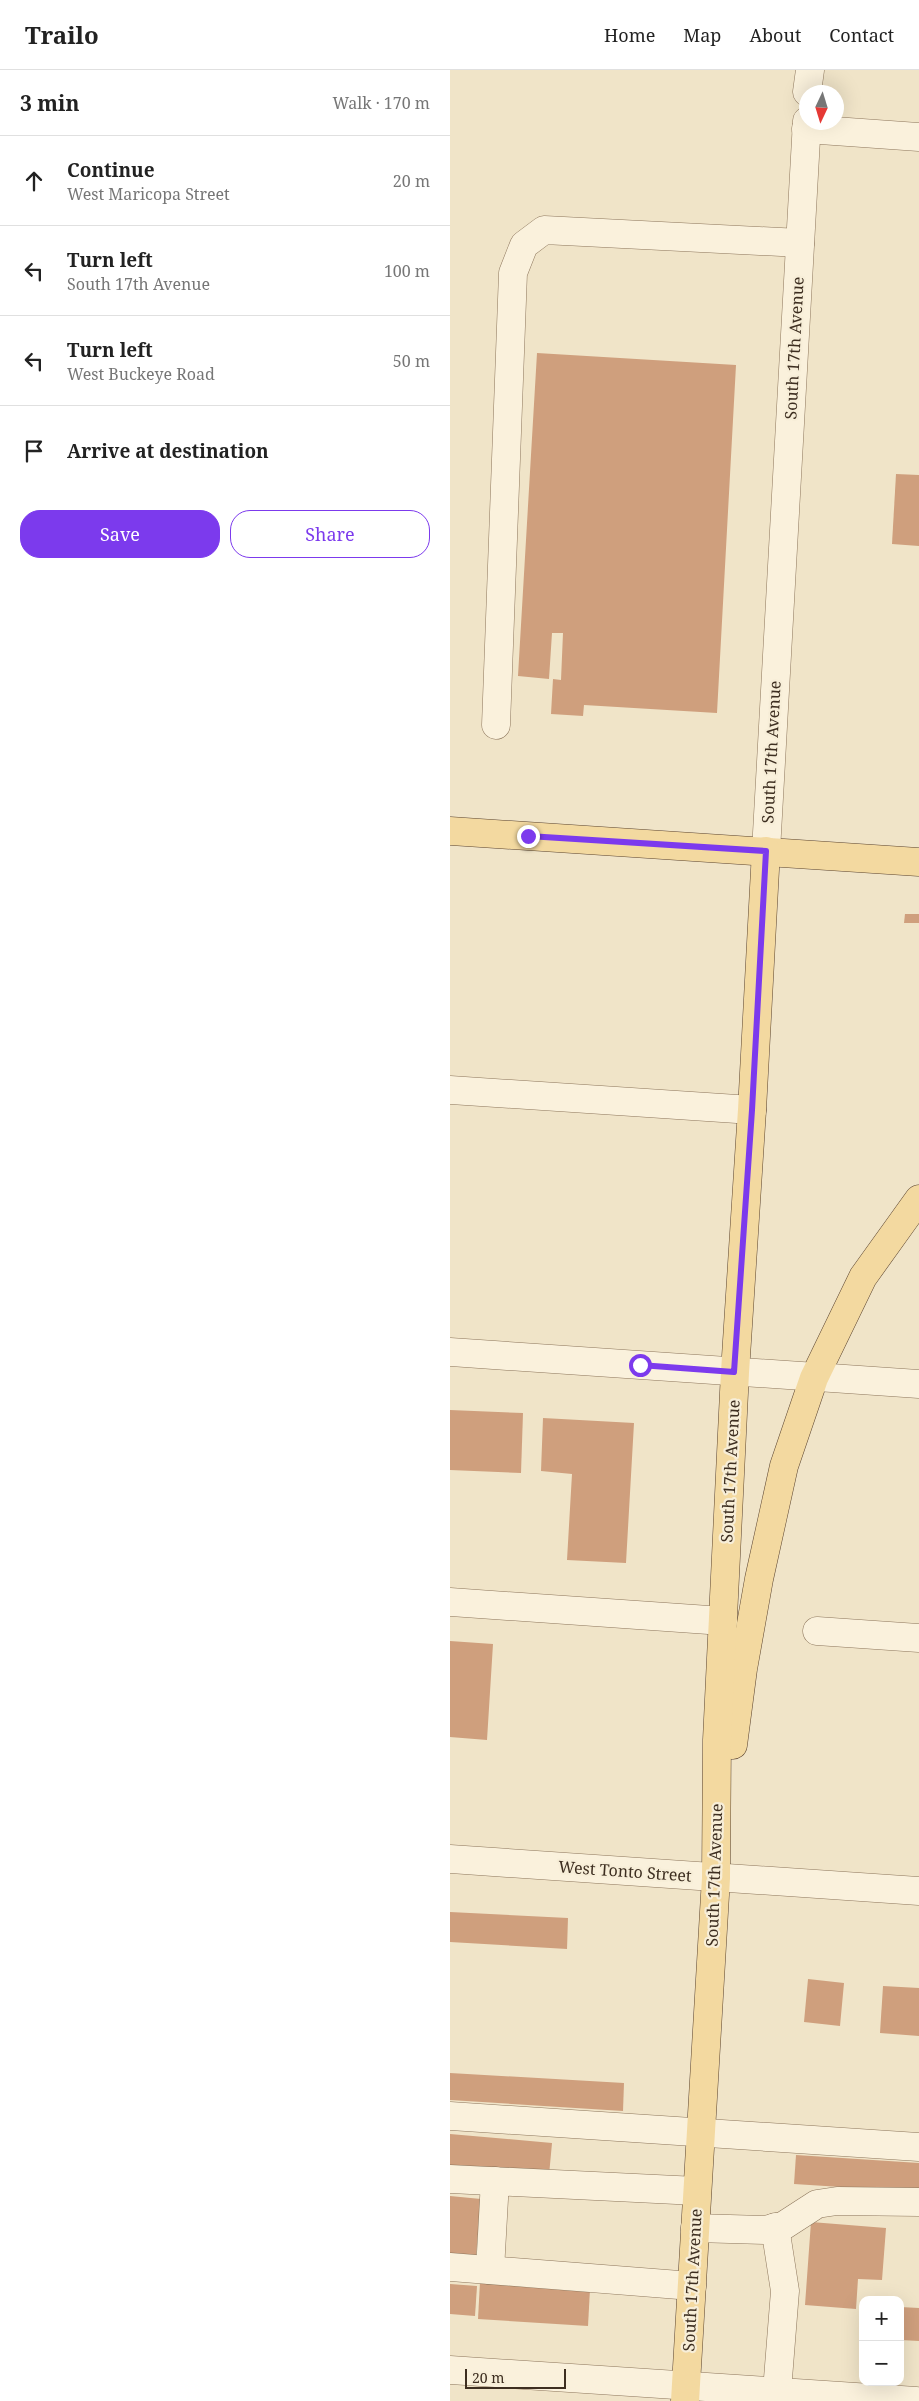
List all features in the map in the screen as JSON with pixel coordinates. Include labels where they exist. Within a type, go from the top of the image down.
[{"type":"main road","points":[[450,831],[919,862]]},
{"type":"main road","name":"South 17th Avenue","points":[[686,2393],[716,1878],[717,1740],[734,1372],[752,1110],[766,851]]},
{"type":"main road","points":[[716,1878],[743,1669],[759,1579],[784,1466],[814,1378],[863,1277],[919,1199]]},
{"type":"street","points":[[808,85],[810,70]]},
{"type":"street","points":[[844,129],[919,137]]},
{"type":"street","name":"South 17th Avenue","points":[[766,851],[806,130]]},
{"type":"street","points":[[496,725],[513,273],[524,245],[544,230],[800,243]]},
{"type":"street","points":[[450,1090],[752,1110]]},
{"type":"street","points":[[450,1352],[919,1384]]},
{"type":"street","points":[[450,1602],[723,1621]]},
{"type":"street","points":[[817,1631],[919,1638]]},
{"type":"street","name":"West Tonto Street","points":[[450,1859],[919,1891]]},
{"type":"street","points":[[450,2116],[919,2147]]},
{"type":"street","points":[[450,2179],[698,2192]]},
{"type":"street","points":[[490,2270],[495,2181]]},
{"type":"street","points":[[695,2228],[765,2230],[783,2226],[817,2204],[837,2201],[919,2202]]},
{"type":"street","points":[[775,2227],[785,2291],[777,2391]]},
{"type":"street","points":[[450,2268],[692,2286]]},
{"type":"street","points":[[450,2370],[686,2393],[777,2391],[916,2401]]},
{"type":"building","points":[[537,353],[736,365],[717,713],[584,705],[583,716],[551,714],[553,679],[561,680],[563,633],[552,633],[549,679],[518,676]]},
{"type":"building","points":[[896,474],[919,475],[919,546],[892,544]]},
{"type":"building","points":[[905,914],[919,914],[919,923],[904,923]]},
{"type":"building","points":[[450,1410],[523,1413],[521,1473],[450,1470]]},
{"type":"building","points":[[543,1418],[634,1423],[626,1563],[567,1560],[572,1474],[541,1471]]},
{"type":"building","points":[[450,1641],[493,1644],[487,1740],[450,1737]]},
{"type":"building","points":[[450,1912],[568,1918],[567,1949],[450,1942]]},
{"type":"building","points":[[808,1979],[844,1983],[840,2026],[804,2022]]},
{"type":"building","points":[[883,1986],[919,1988],[919,2036],[880,2033]]},
{"type":"building","points":[[450,2073],[624,2083],[623,2111],[450,2100]]},
{"type":"building","points":[[450,2134],[552,2143],[549,2175],[450,2167]]},
{"type":"building","points":[[796,2155],[919,2163],[919,2192],[794,2184]]},
{"type":"building","points":[[450,2196],[481,2199],[476,2256],[450,2254]]},
{"type":"building","points":[[811,2222],[886,2228],[882,2280],[858,2279],[856,2309],[805,2305]]},
{"type":"building","points":[[480,2282],[590,2289],[588,2326],[478,2319]]},
{"type":"building","points":[[450,2284],[477,2286],[475,2316],[450,2314]]},
{"type":"building","points":[[904,2307],[919,2308],[919,2341],[904,2340]]},
{"type":"route","points":[[528,836],[766,851],[752,1110],[734,1372],[640,1365]]}]
